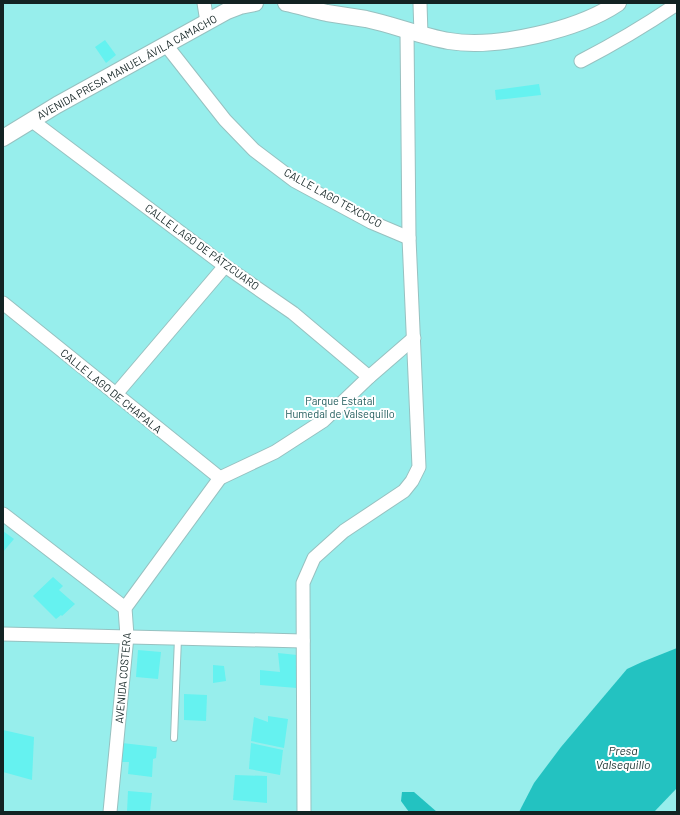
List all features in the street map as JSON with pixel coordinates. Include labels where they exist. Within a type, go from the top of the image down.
[{"type":"street","points":[[204,3],[207,22]]},
{"type":"street","name":"AVENIDA PRESA MANUEL ÁVILA CAMACHO","points":[[3,138],[31,120],[207,22],[240,6],[255,3]]},
{"type":"street","points":[[286,3],[367,20],[414,33],[463,43],[501,41],[562,28],[605,12],[618,3]]},
{"type":"street","points":[[304,812],[303,583],[314,558],[344,531],[404,491],[412,481],[419,467],[409,238],[414,33],[420,3]]},
{"type":"street","points":[[581,61],[652,21],[677,4]]},
{"type":"street","name":"CALLE LAGO TEXCOCO","points":[[166,45],[225,120],[254,150],[295,181],[371,222],[409,238]]},
{"type":"street","name":"CALLE LAGO DE PÁTZCUARO","points":[[31,120],[225,266],[293,313],[369,378]]},
{"type":"street","points":[[116,394],[225,266]]},
{"type":"street","name":"CALLE LAGO DE CHAPALA","points":[[3,303],[220,478]]},
{"type":"street","points":[[3,514],[125,608],[220,478],[275,452],[323,421],[414,338]]},
{"type":"street","name":"AVENIDA COSTERA","points":[[110,812],[128,636],[125,608]]},
{"type":"street","points":[[3,634],[303,641]]},
{"type":"lane","points":[[174,738],[178,638]]},
{"type":"green space","name":"Parque Estatal Humedal de Valsequillo","points":[[3,3],[677,3],[677,812],[3,812]]},
{"type":"water","name":"Presa Valsequillo","points":[[677,648],[677,788],[654,812],[519,812],[534,783],[561,747],[627,669]]},
{"type":"water","points":[[402,792],[414,792],[437,812],[409,812],[401,801]]},
{"type":"building","points":[[105,40],[116,55],[106,63],[95,47]]},
{"type":"building","points":[[539,84],[541,95],[496,100],[495,90]]},
{"type":"building","points":[[3,531],[14,539],[3,552]]},
{"type":"building","points":[[53,577],[63,586],[59,590],[75,604],[62,616],[61,615],[56,619],[33,596]]},
{"type":"building","points":[[138,650],[161,652],[158,679],[136,677]]},
{"type":"building","points":[[278,653],[297,655],[297,688],[260,685],[260,670],[280,672]]},
{"type":"building","points":[[213,665],[224,666],[226,681],[213,683]]},
{"type":"building","points":[[184,694],[207,695],[206,721],[184,720]]},
{"type":"building","points":[[268,716],[288,719],[284,748],[251,741],[254,717],[268,722]]},
{"type":"building","points":[[3,730],[34,737],[32,780],[3,772]]},
{"type":"building","points":[[122,743],[157,747],[156,758],[153,759],[152,777],[128,774],[129,762],[119,762]]},
{"type":"building","points":[[251,743],[283,750],[280,775],[249,769]]},
{"type":"building","points":[[235,775],[267,776],[267,803],[233,800]]},
{"type":"building","points":[[128,791],[152,793],[150,812],[127,812]]}]
